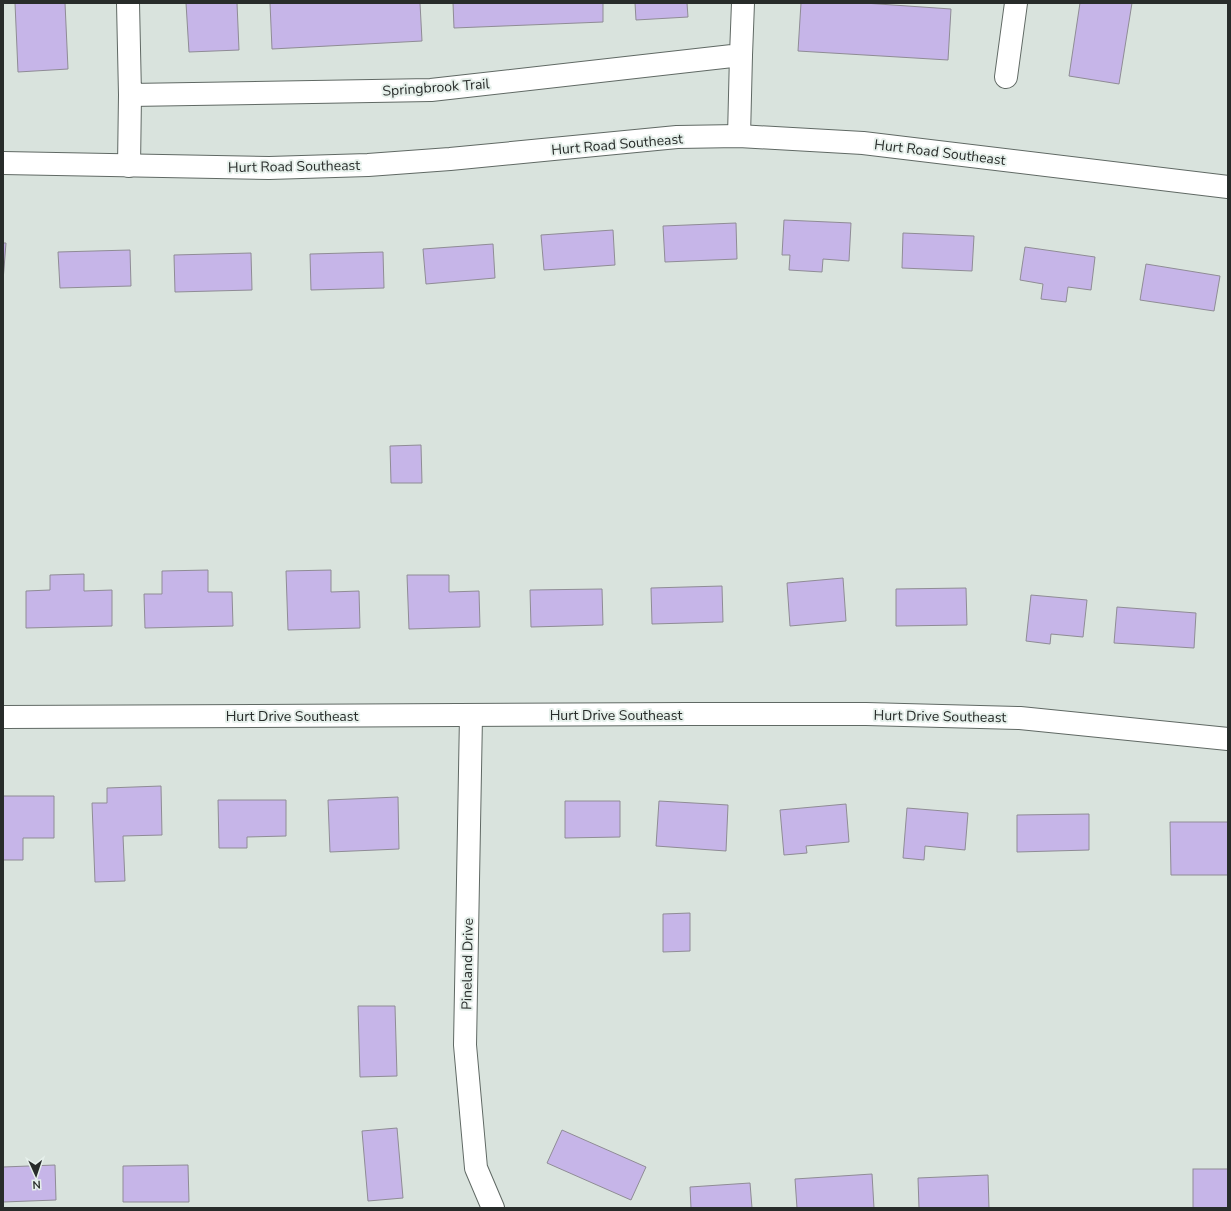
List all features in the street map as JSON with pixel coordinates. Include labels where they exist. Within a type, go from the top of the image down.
[{"type":"street","points":[[128,3],[130,95],[129,166]]},
{"type":"street","points":[[740,136],[743,3]]},
{"type":"street","points":[[1006,77],[1016,3]]},
{"type":"street","name":"Springbrook Trail","points":[[130,95],[431,90],[741,55]]},
{"type":"street","name":"Hurt Road Southeast","points":[[3,163],[270,168],[368,165],[450,159],[677,137],[740,136],[863,143],[1228,187]]},
{"type":"street","name":"Hurt Drive Southeast","points":[[3,717],[866,714],[1020,718],[1228,738]]},
{"type":"street","name":"Pineland Drive","points":[[471,716],[465,1046],[476,1168],[493,1208]]},
{"type":"building","points":[[15,3],[65,3],[68,69],[18,72]]},
{"type":"building","points":[[186,3],[237,3],[239,50],[189,52]]},
{"type":"building","points":[[270,3],[420,3],[422,41],[272,49]]},
{"type":"building","points":[[453,3],[603,3],[603,22],[454,28]]},
{"type":"building","points":[[635,3],[687,3],[688,17],[636,20]]},
{"type":"building","points":[[801,3],[864,3],[951,9],[948,60],[798,51]]},
{"type":"building","points":[[1080,3],[1132,3],[1119,84],[1069,76]]},
{"type":"building","points":[[784,220],[851,223],[849,261],[823,259],[822,272],[789,270],[790,255],[782,255]]},
{"type":"building","points":[[736,223],[737,259],[665,262],[663,226]]},
{"type":"building","points":[[613,230],[615,265],[544,270],[541,235]]},
{"type":"building","points":[[903,233],[974,236],[972,271],[902,268]]},
{"type":"building","points":[[3,243],[6,243],[3,281]]},
{"type":"building","points":[[493,244],[495,278],[426,284],[423,249]]},
{"type":"building","points":[[1025,247],[1095,257],[1091,290],[1068,287],[1066,302],[1041,299],[1043,284],[1020,280]]},
{"type":"building","points":[[130,250],[131,286],[60,288],[58,252]]},
{"type":"building","points":[[383,252],[384,288],[311,290],[310,254]]},
{"type":"building","points":[[251,253],[252,290],[175,292],[174,255]]},
{"type":"building","points":[[1146,264],[1220,276],[1214,311],[1140,300]]},
{"type":"building","points":[[421,445],[422,483],[391,483],[390,446]]},
{"type":"building","points":[[208,570],[208,592],[232,592],[233,626],[145,628],[144,594],[162,594],[162,571]]},
{"type":"building","points":[[331,570],[331,592],[359,591],[360,628],[288,630],[286,571]]},
{"type":"building","points":[[84,574],[84,591],[112,590],[112,626],[26,628],[26,591],[50,590],[50,575]]},
{"type":"building","points":[[407,575],[449,575],[449,592],[479,591],[480,627],[409,629]]},
{"type":"building","points":[[843,578],[846,621],[790,626],[787,583]]},
{"type":"building","points":[[722,586],[723,622],[652,624],[651,588]]},
{"type":"building","points":[[966,588],[967,625],[896,626],[896,589]]},
{"type":"building","points":[[602,589],[603,625],[531,627],[530,590]]},
{"type":"building","points":[[1031,595],[1087,600],[1083,637],[1051,634],[1050,644],[1026,641]]},
{"type":"building","points":[[1117,607],[1196,613],[1194,648],[1114,643]]},
{"type":"building","points":[[161,786],[162,835],[123,836],[125,881],[95,882],[92,803],[107,803],[107,788]]},
{"type":"building","points":[[3,796],[54,796],[54,838],[23,838],[23,860],[3,860]]},
{"type":"building","points":[[398,797],[399,849],[330,852],[328,800]]},
{"type":"building","points":[[218,800],[286,800],[286,836],[247,837],[247,848],[219,848]]},
{"type":"building","points":[[565,801],[620,801],[620,837],[565,838]]},
{"type":"building","points":[[659,801],[728,805],[726,851],[656,846]]},
{"type":"building","points":[[846,804],[849,842],[806,846],[807,853],[784,855],[780,810]]},
{"type":"building","points":[[907,808],[968,813],[965,850],[925,846],[924,860],[903,858]]},
{"type":"building","points":[[1089,814],[1089,850],[1017,852],[1017,815]]},
{"type":"building","points":[[1170,822],[1228,822],[1228,875],[1171,875]]},
{"type":"building","points":[[690,913],[690,951],[663,952],[663,914]]},
{"type":"building","points":[[358,1006],[395,1006],[397,1076],[360,1077]]},
{"type":"building","points":[[397,1128],[403,1198],[368,1201],[362,1131]]},
{"type":"building","points":[[562,1130],[646,1167],[631,1200],[547,1163]]},
{"type":"building","points":[[55,1165],[56,1200],[3,1202],[3,1167]]},
{"type":"building","points":[[188,1165],[189,1202],[123,1202],[123,1166]]},
{"type":"building","points":[[1193,1169],[1228,1169],[1228,1208],[1193,1208]]},
{"type":"building","points":[[872,1174],[874,1208],[797,1208],[795,1179]]},
{"type":"building","points":[[988,1175],[989,1208],[919,1208],[918,1178]]},
{"type":"building","points":[[750,1183],[752,1208],[691,1208],[690,1187]]}]
